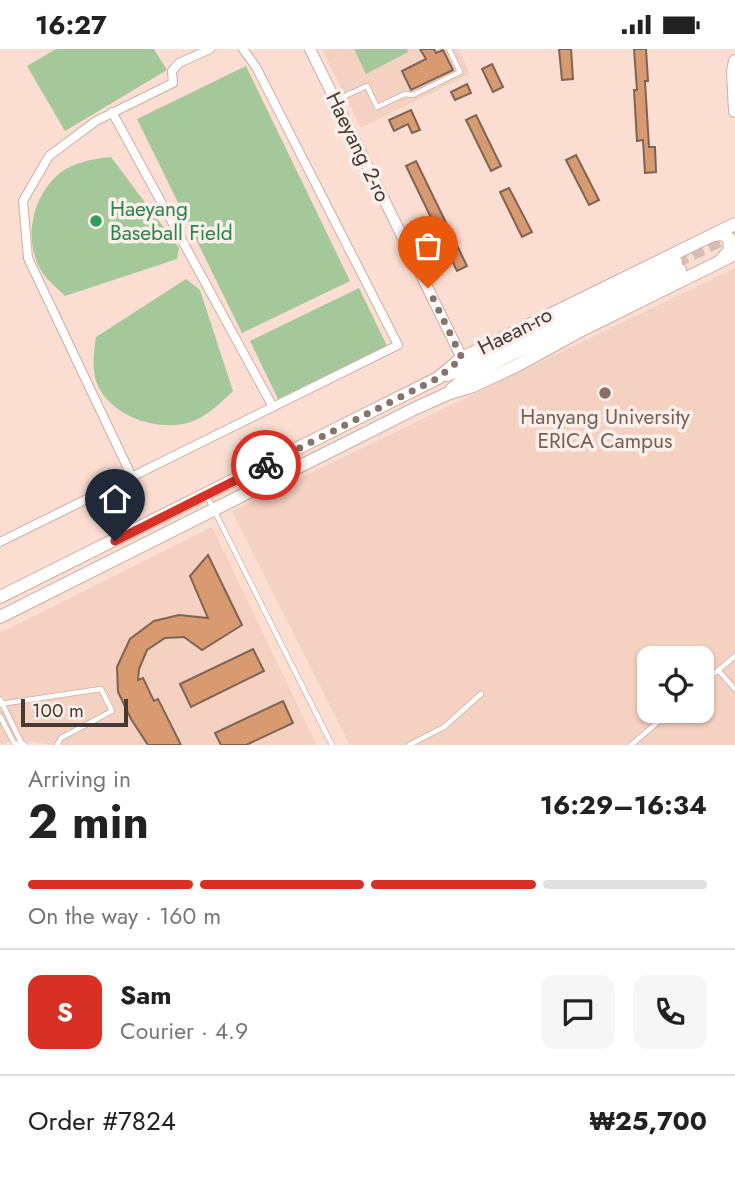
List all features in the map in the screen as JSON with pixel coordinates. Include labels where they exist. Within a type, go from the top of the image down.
[{"type":"main road","points":[[735,61],[735,111]]},
{"type":"main road","points":[[720,262],[730,250],[729,238],[715,232],[735,211]]},
{"type":"main road","name":"Haean-ro","points":[[0,597],[438,378],[462,358],[735,223]]},
{"type":"main road","name":"Haean-ro","points":[[0,617],[447,394],[473,386],[509,369],[735,254]]},
{"type":"main road","points":[[720,262],[735,263]]},
{"type":"main road","points":[[438,378],[466,368],[678,266],[467,377],[447,394]]},
{"type":"street","points":[[132,477],[28,258],[23,201],[49,156],[112,112],[173,83],[172,71],[179,63],[210,49]]},
{"type":"street","points":[[0,542],[398,345],[256,67],[243,49]]},
{"type":"street","name":"Haeyang 2-ro","points":[[310,49],[462,358]]},
{"type":"street","points":[[112,112],[273,407]]},
{"type":"lane","points":[[336,100],[367,86],[377,107],[405,94],[413,95],[460,72],[449,49]]},
{"type":"lane","points":[[207,495],[332,745]]},
{"type":"lane","points":[[714,674],[735,656]]},
{"type":"lane","points":[[718,670],[735,689]]},
{"type":"lane","points":[[24,745],[1,702],[101,689],[112,711],[61,738],[57,745]]},
{"type":"lane","points":[[409,745],[444,727],[481,694]]},
{"type":"lane","points":[[0,716],[14,743],[24,745]]},
{"type":"lane","points":[[631,745],[657,723]]},
{"type":"shaded area","points":[[322,49],[458,49],[470,74],[361,128]]},
{"type":"shaded area","name":"Hanyang University ERICA Campus","points":[[735,268],[735,745],[350,745],[232,511]]},
{"type":"shaded area","points":[[212,527],[317,745],[51,745],[17,739],[0,745],[0,633]]},
{"type":"green space","points":[[56,49],[154,49],[167,70],[65,131],[27,66]]},
{"type":"green space","points":[[354,49],[407,49],[408,52],[366,74]]},
{"type":"green space","points":[[246,66],[350,281],[242,333],[137,119]]},
{"type":"green space","name":"Haeyang Baseball Field","points":[[111,157],[179,248],[177,259],[65,296],[44,275],[36,260],[32,233],[37,207],[50,183],[65,169]]},
{"type":"green space","points":[[186,279],[200,290],[233,391],[210,411],[190,422],[171,425],[145,422],[120,411],[102,393],[94,370],[96,337]]},
{"type":"green space","points":[[359,288],[387,346],[278,399],[250,341]]},
{"type":"building","points":[[420,49],[434,49],[436,53],[443,50],[453,70],[411,90],[402,71],[426,59]]},
{"type":"building","points":[[559,49],[571,49],[573,79],[562,80]]},
{"type":"building","points":[[634,49],[646,49],[649,147],[655,147],[656,172],[645,173],[643,140],[637,141]]},
{"type":"building","points":[[492,64],[503,87],[493,92],[482,69]]},
{"type":"building","points":[[467,84],[471,93],[455,100],[451,92]]},
{"type":"building","points":[[411,110],[420,130],[412,133],[408,124],[394,131],[389,120]]},
{"type":"building","points":[[476,115],[501,166],[491,171],[466,120]]},
{"type":"building","points":[[576,155],[599,200],[589,205],[566,160]]},
{"type":"building","points":[[416,161],[467,266],[457,271],[406,166]]},
{"type":"building","points":[[509,188],[532,232],[522,237],[500,192]]},
{"type":"building","points":[[208,555],[242,625],[202,650],[184,637],[165,638],[147,650],[139,669],[138,680],[143,678],[154,701],[158,699],[181,745],[148,745],[118,692],[117,667],[130,639],[154,621],[179,615],[208,618],[190,576]]},
{"type":"building","points":[[253,649],[264,671],[191,707],[180,684]]},
{"type":"building","points":[[283,701],[293,723],[246,745],[221,745],[215,733]]},
{"type":"tunnel","points":[[676,262],[735,234]]},
{"type":"way so far","points":[[266,465],[438,378],[462,358],[428,288]]},
{"type":"place","name":"Haeyang Baseball Field","points":[[96,221]]},
{"type":"place","name":"Hanyang University ERICA Campus","points":[[605,393]]},
{"type":"route","points":[[115,541],[266,465]]}]
